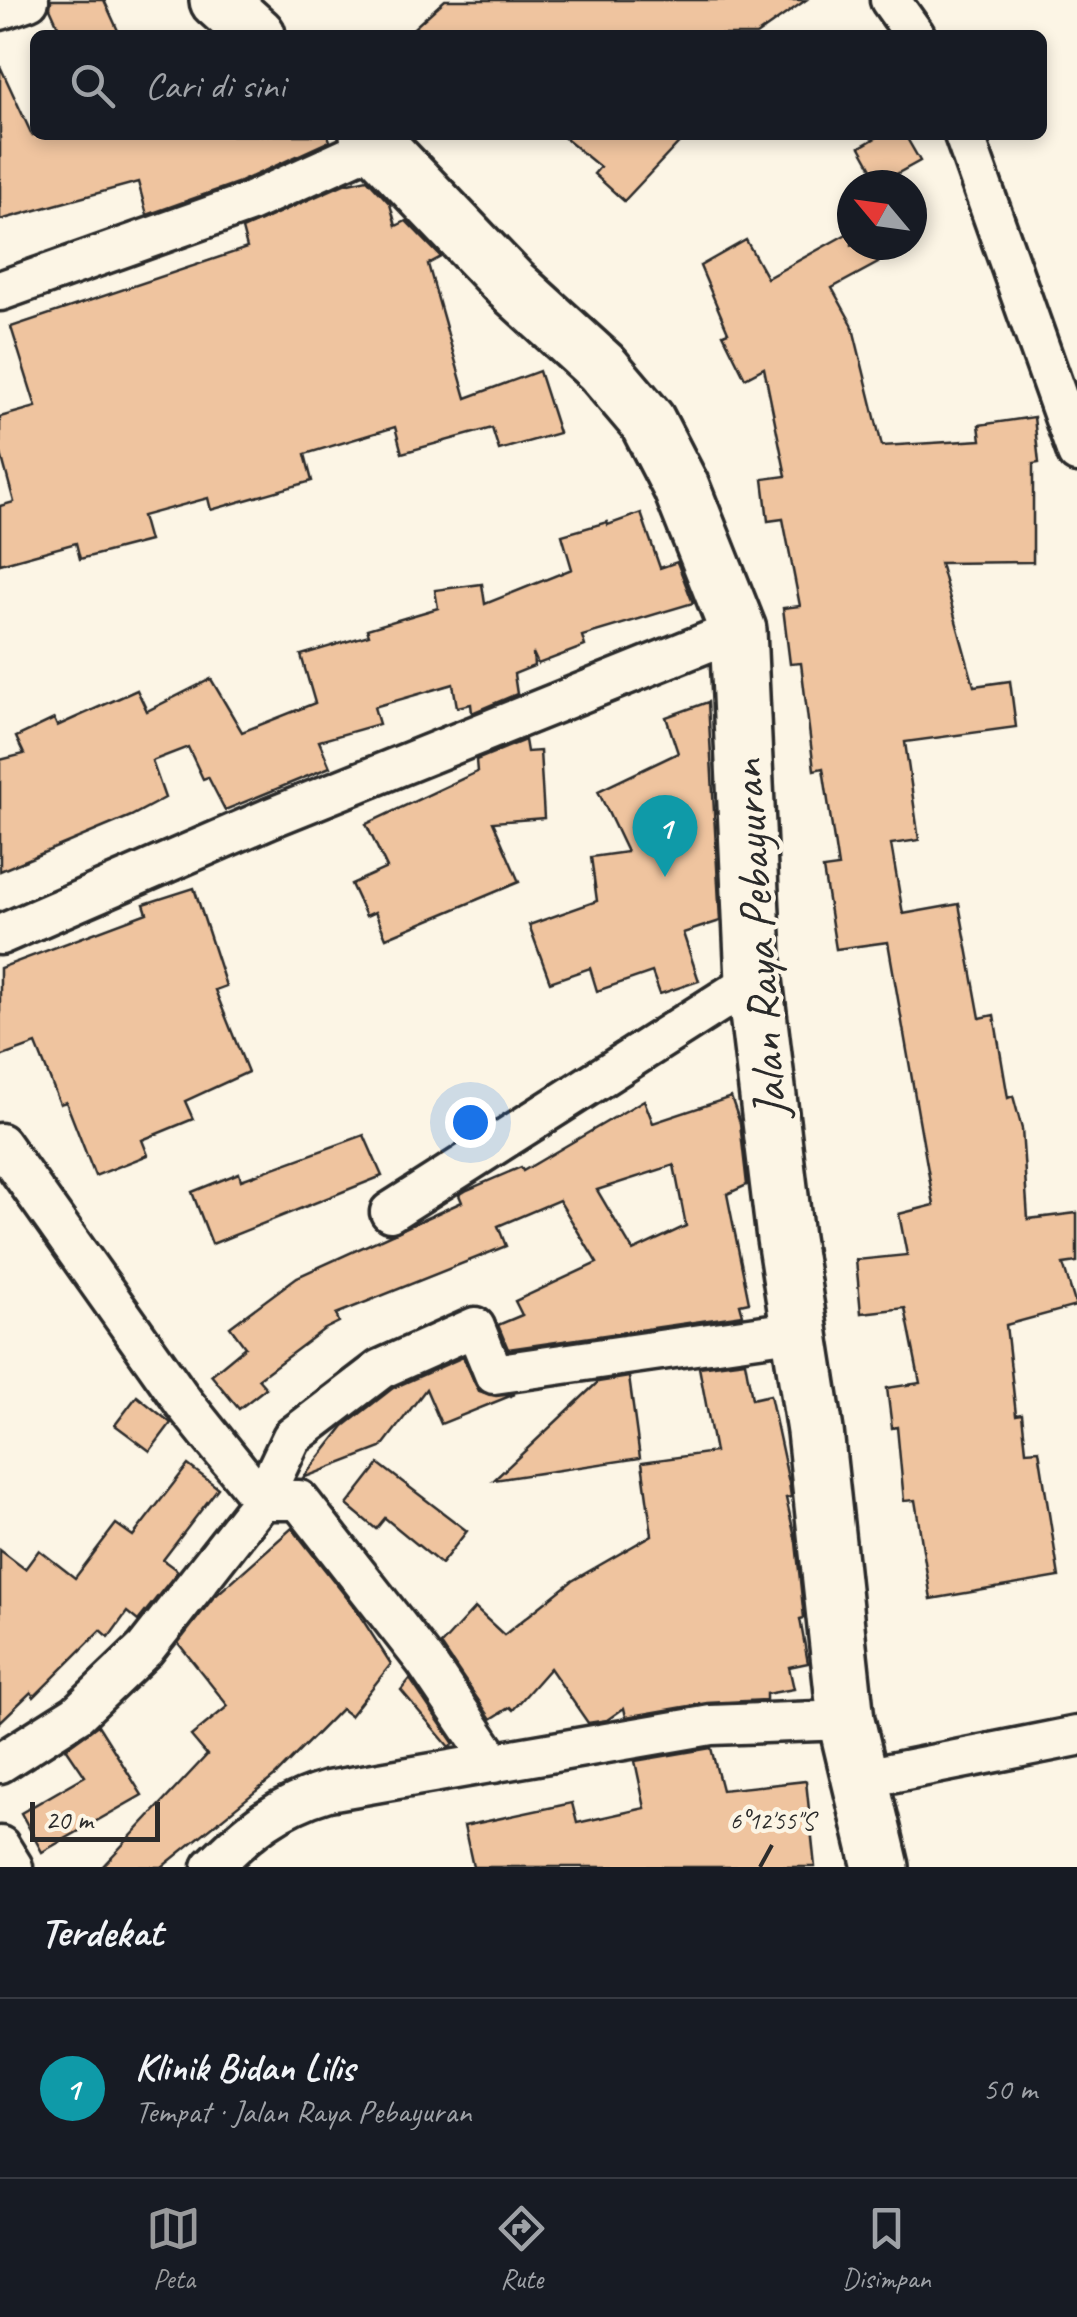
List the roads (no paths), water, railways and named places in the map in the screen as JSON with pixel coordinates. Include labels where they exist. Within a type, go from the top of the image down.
[{"type":"main road","points":[[218,0],[251,30]]},
{"type":"main road","name":"Jalan Raya Pebayuran","points":[[374,140],[511,285],[602,368],[647,422],[681,487],[738,630],[754,980],[815,1432],[846,1720],[881,1867]]},
{"type":"street","points":[[0,10],[29,0]]},
{"type":"street","points":[[890,0],[911,30]]},
{"type":"street","points":[[0,290],[248,204],[371,140]]},
{"type":"street","points":[[966,140],[1077,452]]},
{"type":"street","points":[[0,935],[270,818],[738,630]]},
{"type":"street","points":[[390,1212],[754,980]]},
{"type":"street","points":[[0,1143],[184,1403],[262,1500]]},
{"type":"street","points":[[0,1763],[77,1714],[124,1672],[262,1500],[292,1438],[381,1369],[475,1328],[494,1374],[799,1330]]},
{"type":"street","points":[[262,1500],[299,1500],[424,1661],[494,1763]]},
{"type":"street","points":[[212,1867],[268,1817],[297,1800],[328,1791],[711,1726],[846,1720]]},
{"type":"street","points":[[860,1779],[1077,1736]]},
{"type":"street","points":[[0,1846],[14,1867]]},
{"type":"place","name":"Klinik Bidan Lilis","points":[[665,877]]}]
